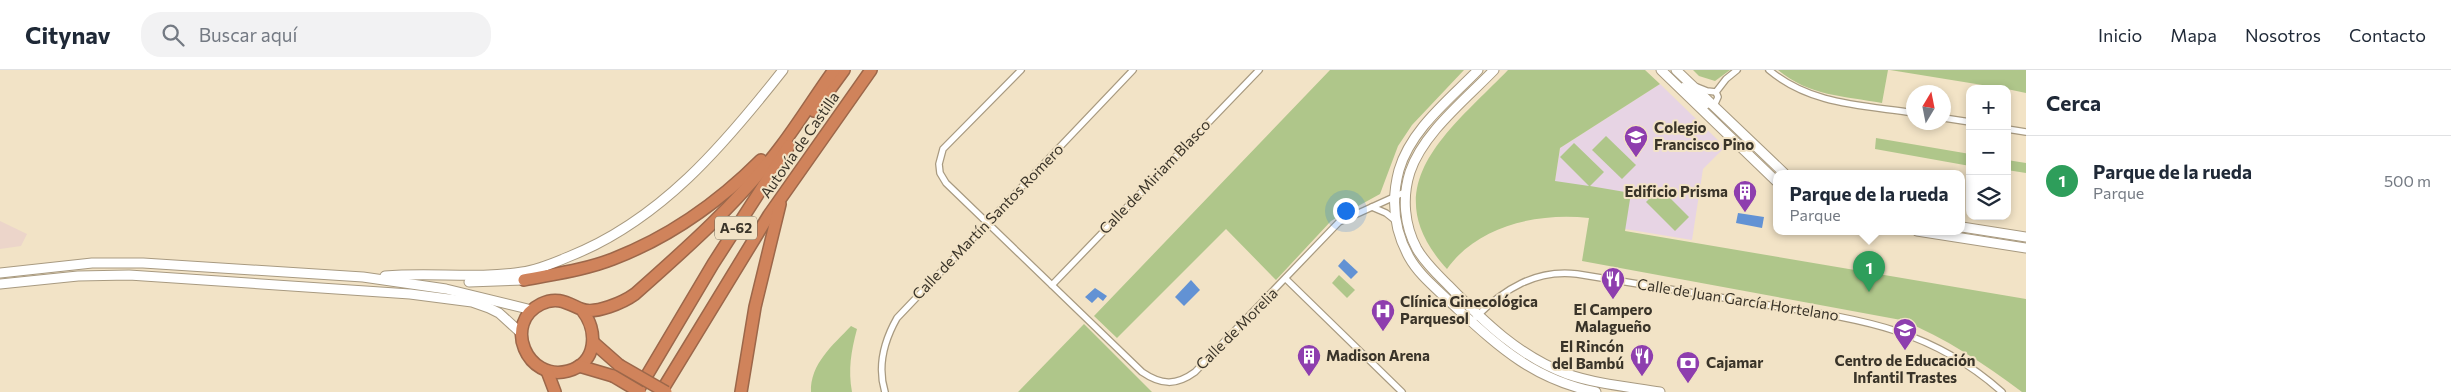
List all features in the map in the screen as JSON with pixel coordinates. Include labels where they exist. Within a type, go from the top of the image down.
[{"type":"highway","points":[[582,310],[611,307],[626,300],[690,245],[753,179],[781,146],[834,70]]},
{"type":"highway","name":"Autovía de Castilla","points":[[639,392],[713,264],[789,146],[844,70]]},
{"type":"highway","name":"Autovía de Castilla","points":[[661,392],[730,276],[871,70]]},
{"type":"highway","points":[[524,280],[575,270],[613,259],[664,236],[705,210],[741,179],[773,148],[805,112]]},
{"type":"highway","points":[[741,392],[755,307],[782,198]]},
{"type":"highway","points":[[562,300],[582,310],[590,319],[594,331],[594,343],[586,359],[579,366],[558,373],[547,371],[530,361],[523,348],[521,333],[523,324],[532,310],[541,304],[562,300]]},
{"type":"highway","points":[[594,343],[619,365],[666,392]]},
{"type":"highway","points":[[579,366],[614,376],[639,392]]},
{"type":"highway","points":[[547,371],[555,392]]},
{"type":"street","points":[[363,277],[400,274],[460,277],[523,272],[590,249],[655,209],[698,169],[751,111],[783,70]]},
{"type":"street","name":"Calle de Morelia","points":[[1021,70],[943,148],[939,164],[940,173],[946,183],[987,223],[1142,372],[1153,379],[1169,383],[1178,382],[1195,372],[1339,222],[1394,199],[1405,192]]},
{"type":"street","name":"Calle de Martín Santos Romero","points":[[885,392],[882,375],[884,347],[897,318],[1134,70]]},
{"type":"street","name":"Calle de Miriam Blasco","points":[[1052,285],[1259,70]]},
{"type":"street","points":[[1478,70],[1429,121],[1409,147],[1399,171],[1394,199],[1396,221],[1410,258],[1425,278],[1493,343],[1542,375],[1596,392]]},
{"type":"street","points":[[1494,70],[1432,133],[1414,161],[1405,192],[1408,228],[1417,250],[1432,269],[1478,314],[1515,346],[1543,363],[1567,374],[1589,380],[1660,392]]},
{"type":"street","points":[[1661,70],[1773,178]]},
{"type":"street","points":[[1676,70],[1781,170]]},
{"type":"street","points":[[1705,97],[1716,92],[1736,70]]},
{"type":"street","points":[[1769,70],[1799,91],[1819,98],[1906,112]]},
{"type":"street","points":[[1676,84],[1705,97],[1710,118]]},
{"type":"street","points":[[1714,106],[1718,97],[1716,92]]},
{"type":"street","points":[[1951,119],[1966,121]]},
{"type":"street","points":[[2011,129],[2026,132]]},
{"type":"street","points":[[1372,207],[1386,213],[1396,221]]},
{"type":"street","points":[[1965,227],[2026,237]]},
{"type":"street","points":[[1943,235],[2026,248]]},
{"type":"street","points":[[0,273],[92,263],[143,263],[363,277],[446,288],[532,310]]},
{"type":"street","name":"Calle de Juan García Hortelano","points":[[1471,321],[1499,296],[1523,282],[1553,273],[1577,274],[1875,323],[1925,341],[1971,367],[2002,392]]},
{"type":"street","points":[[0,284],[78,276],[129,275],[410,294],[472,302],[499,313],[521,333]]},
{"type":"street","points":[[1286,279],[1402,392]]},
{"type":"street","points":[[394,281],[462,282],[524,280]]},
{"type":"shaded area","name":"Colegio Francisco Pino","points":[[1660,84],[1725,147],[1703,169],[1692,240],[1625,229],[1555,181],[1560,148]]},
{"type":"shaded area","points":[[0,221],[27,234],[21,246],[0,249]]},
{"type":"green space","points":[[1330,70],[1464,70],[1412,125],[1398,146],[1380,194],[1331,221],[1276,280],[1226,229],[1117,338],[1094,316]]},
{"type":"green space","points":[[1508,70],[1645,70],[1660,84],[1560,148],[1555,181],[1589,186],[1560,157],[1574,143],[1604,172],[1590,186],[1631,193],[1625,231],[2026,299],[2026,392],[2022,392],[1949,343],[1901,320],[1582,261],[1589,218],[1550,217],[1510,225],[1492,232],[1475,242],[1460,254],[1447,269],[1425,239],[1416,211],[1418,185],[1428,160],[1444,137]]},
{"type":"green space","points":[[1693,70],[1730,70],[1715,81],[1699,76]]},
{"type":"green space","points":[[1778,70],[1888,70],[1882,103],[1827,94],[1802,85]]},
{"type":"green space","points":[[1890,70],[2026,70],[2026,93],[2011,90],[2011,85],[1982,85]]},
{"type":"green space","points":[[1606,136],[1636,165],[1622,179],[1592,150]]},
{"type":"green space","points":[[1876,138],[1966,153],[1966,165],[1875,149]]},
{"type":"green space","points":[[2011,161],[2026,163],[2026,173],[2011,171]]},
{"type":"green space","points":[[1660,188],[1689,217],[1675,231],[1646,202]]},
{"type":"green space","points":[[1339,275],[1355,290],[1347,298],[1332,283]]},
{"type":"green space","points":[[1084,324],[1152,392],[1018,392]]},
{"type":"green space","points":[[851,326],[857,329],[851,360],[852,392],[811,392],[814,373],[818,364]]},
{"type":"water","points":[[1738,213],[1764,217],[1762,228],[1736,223]]},
{"type":"water","points":[[1344,259],[1358,272],[1351,279],[1338,266]]},
{"type":"water","points":[[1191,280],[1200,290],[1184,306],[1175,297]]},
{"type":"water","points":[[1095,288],[1107,296],[1103,301],[1098,297],[1092,303],[1085,297]]},
{"type":"place","name":"Colegio Francisco Pino","points":[[1636,158]]},
{"type":"place","name":"Edificio Prisma","points":[[1745,213]]},
{"type":"place","name":"Parque de la rueda","points":[[1869,292]]},
{"type":"place","name":"El Campero Malagueño","points":[[1613,300]]},
{"type":"place","name":"Clínica Ginecológica Parquesol","points":[[1383,332]]},
{"type":"place","name":"Centro de Educación Infantil Trastes","points":[[1905,351]]},
{"type":"place","name":"Madison Arena","points":[[1309,377]]},
{"type":"place","name":"El Rincón del Bambú","points":[[1642,377]]},
{"type":"place","name":"Cajamar","points":[[1688,384]]}]
